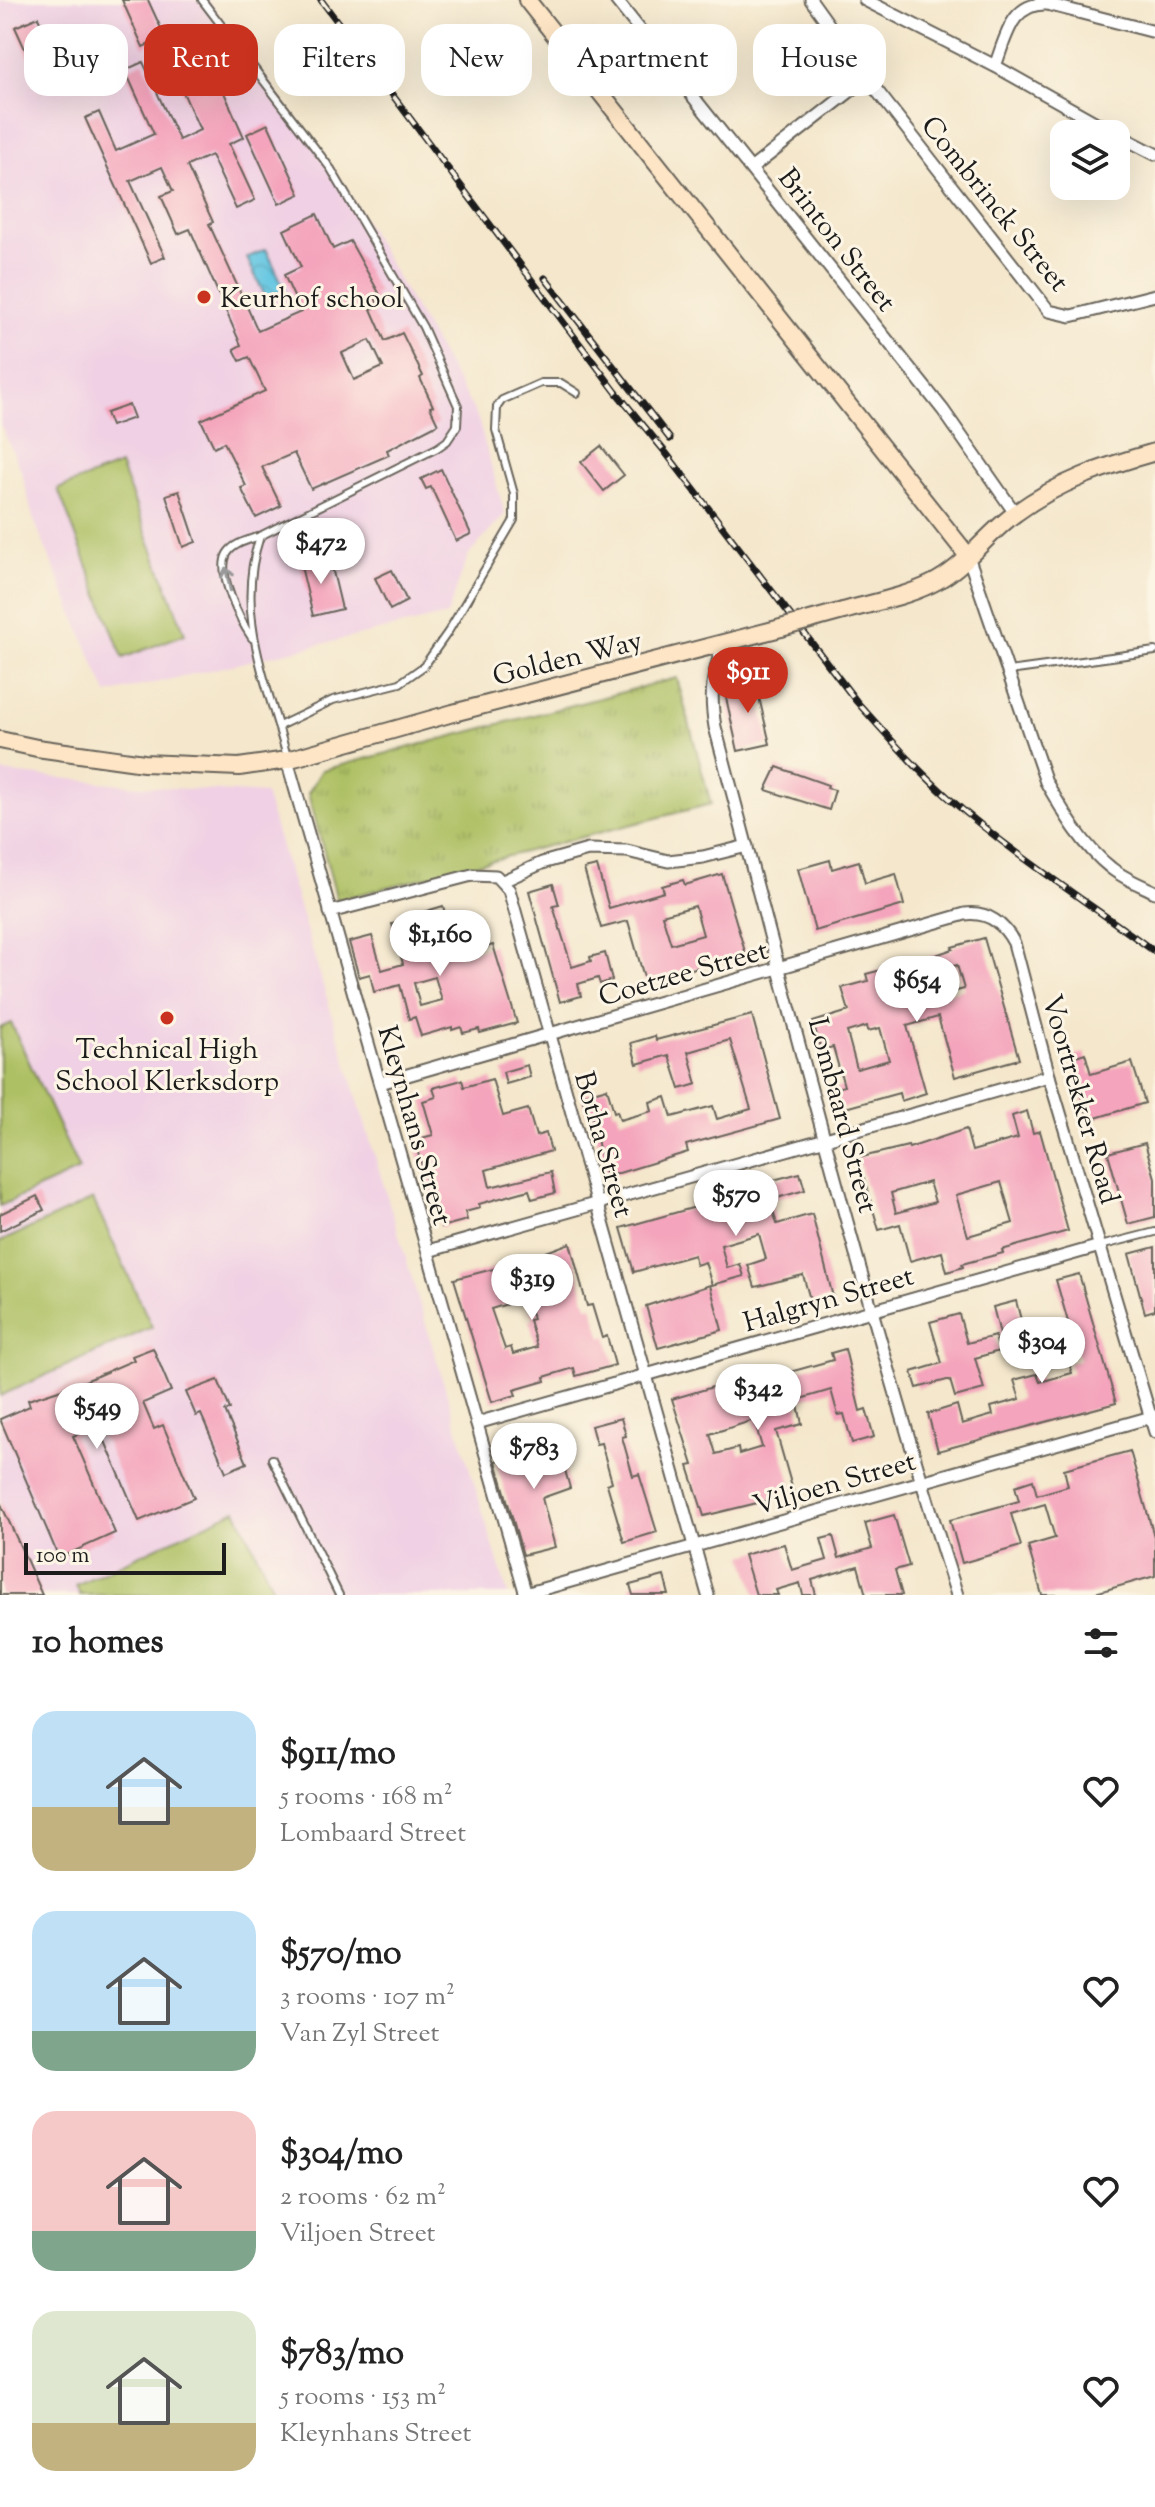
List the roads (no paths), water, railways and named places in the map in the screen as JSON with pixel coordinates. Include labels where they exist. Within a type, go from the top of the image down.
[{"type":"street","points":[[527,0],[968,556],[1046,782],[1061,809],[1081,838],[1112,869],[1155,892]]},
{"type":"street","name":"Brinton Street","points":[[616,0],[943,410],[1015,513]]},
{"type":"street","name":"Combrinck Street","points":[[811,0],[828,24]]},
{"type":"street","points":[[865,0],[995,66],[1091,120]]},
{"type":"street","points":[[995,66],[1015,17],[1027,5],[1036,3],[1155,32]]},
{"type":"street","points":[[752,168],[844,96]]},
{"type":"street","name":"Combrinck Street","points":[[881,96],[1049,311],[1071,316],[1155,295]]},
{"type":"street","points":[[1130,141],[1155,154]]},
{"type":"street","name":"Golden Way","points":[[0,740],[144,763],[239,767],[287,760],[453,713],[723,644],[930,585],[947,575],[1015,513],[1072,479],[1103,466],[1155,452]]},
{"type":"street","name":"Lombaard Street","points":[[723,644],[712,681],[710,701],[825,1139],[921,1483],[957,1595]]},
{"type":"street","name":"Kleynhans Street","points":[[287,760],[525,1595]]},
{"type":"street","points":[[330,912],[472,875],[486,874],[503,881],[542,863],[588,850],[627,851],[668,861],[703,857],[747,846]]},
{"type":"street","name":"Botha Street","points":[[503,881],[509,890],[708,1595]]},
{"type":"street","name":"Coetzee Street","points":[[380,1083],[965,914],[975,913],[998,921]]},
{"type":"street","name":"Voortrekker Road","points":[[998,921],[1007,929],[1014,943],[1049,1076],[1155,1432]]},
{"type":"street","points":[[428,1251],[1049,1076]]},
{"type":"street","name":"Halgryn Street","points":[[477,1423],[1100,1246]]},
{"type":"street","name":"Viljoen Street","points":[[525,1595],[1153,1417]]},
{"type":"lane","points":[[202,0],[331,169],[423,327],[458,406],[457,426],[447,441],[437,448],[227,553],[225,562],[237,613],[252,638],[287,760]]},
{"type":"lane","points":[[279,726],[333,700],[400,683],[424,666],[448,632],[514,520],[514,494],[496,430],[497,407],[502,400],[541,383],[561,383],[577,393]]},
{"type":"lane","points":[[252,638],[249,581],[260,536]]},
{"type":"lane","points":[[1009,671],[1155,651]]},
{"type":"lane","points":[[1100,1246],[1155,1232]]},
{"type":"lane","points":[[272,1459],[339,1595]]},
{"type":"water","points":[[266,249],[285,290],[266,298],[247,258]]},
{"type":"railway","points":[[321,0],[616,392],[857,702],[925,776],[974,820],[1155,952]]},
{"type":"railway","points":[[545,278],[670,439]]},
{"type":"place","name":"Keurhof school","points":[[204,297]]},
{"type":"place","name":"Technical High School Klerksdorp","points":[[167,1018]]}]
